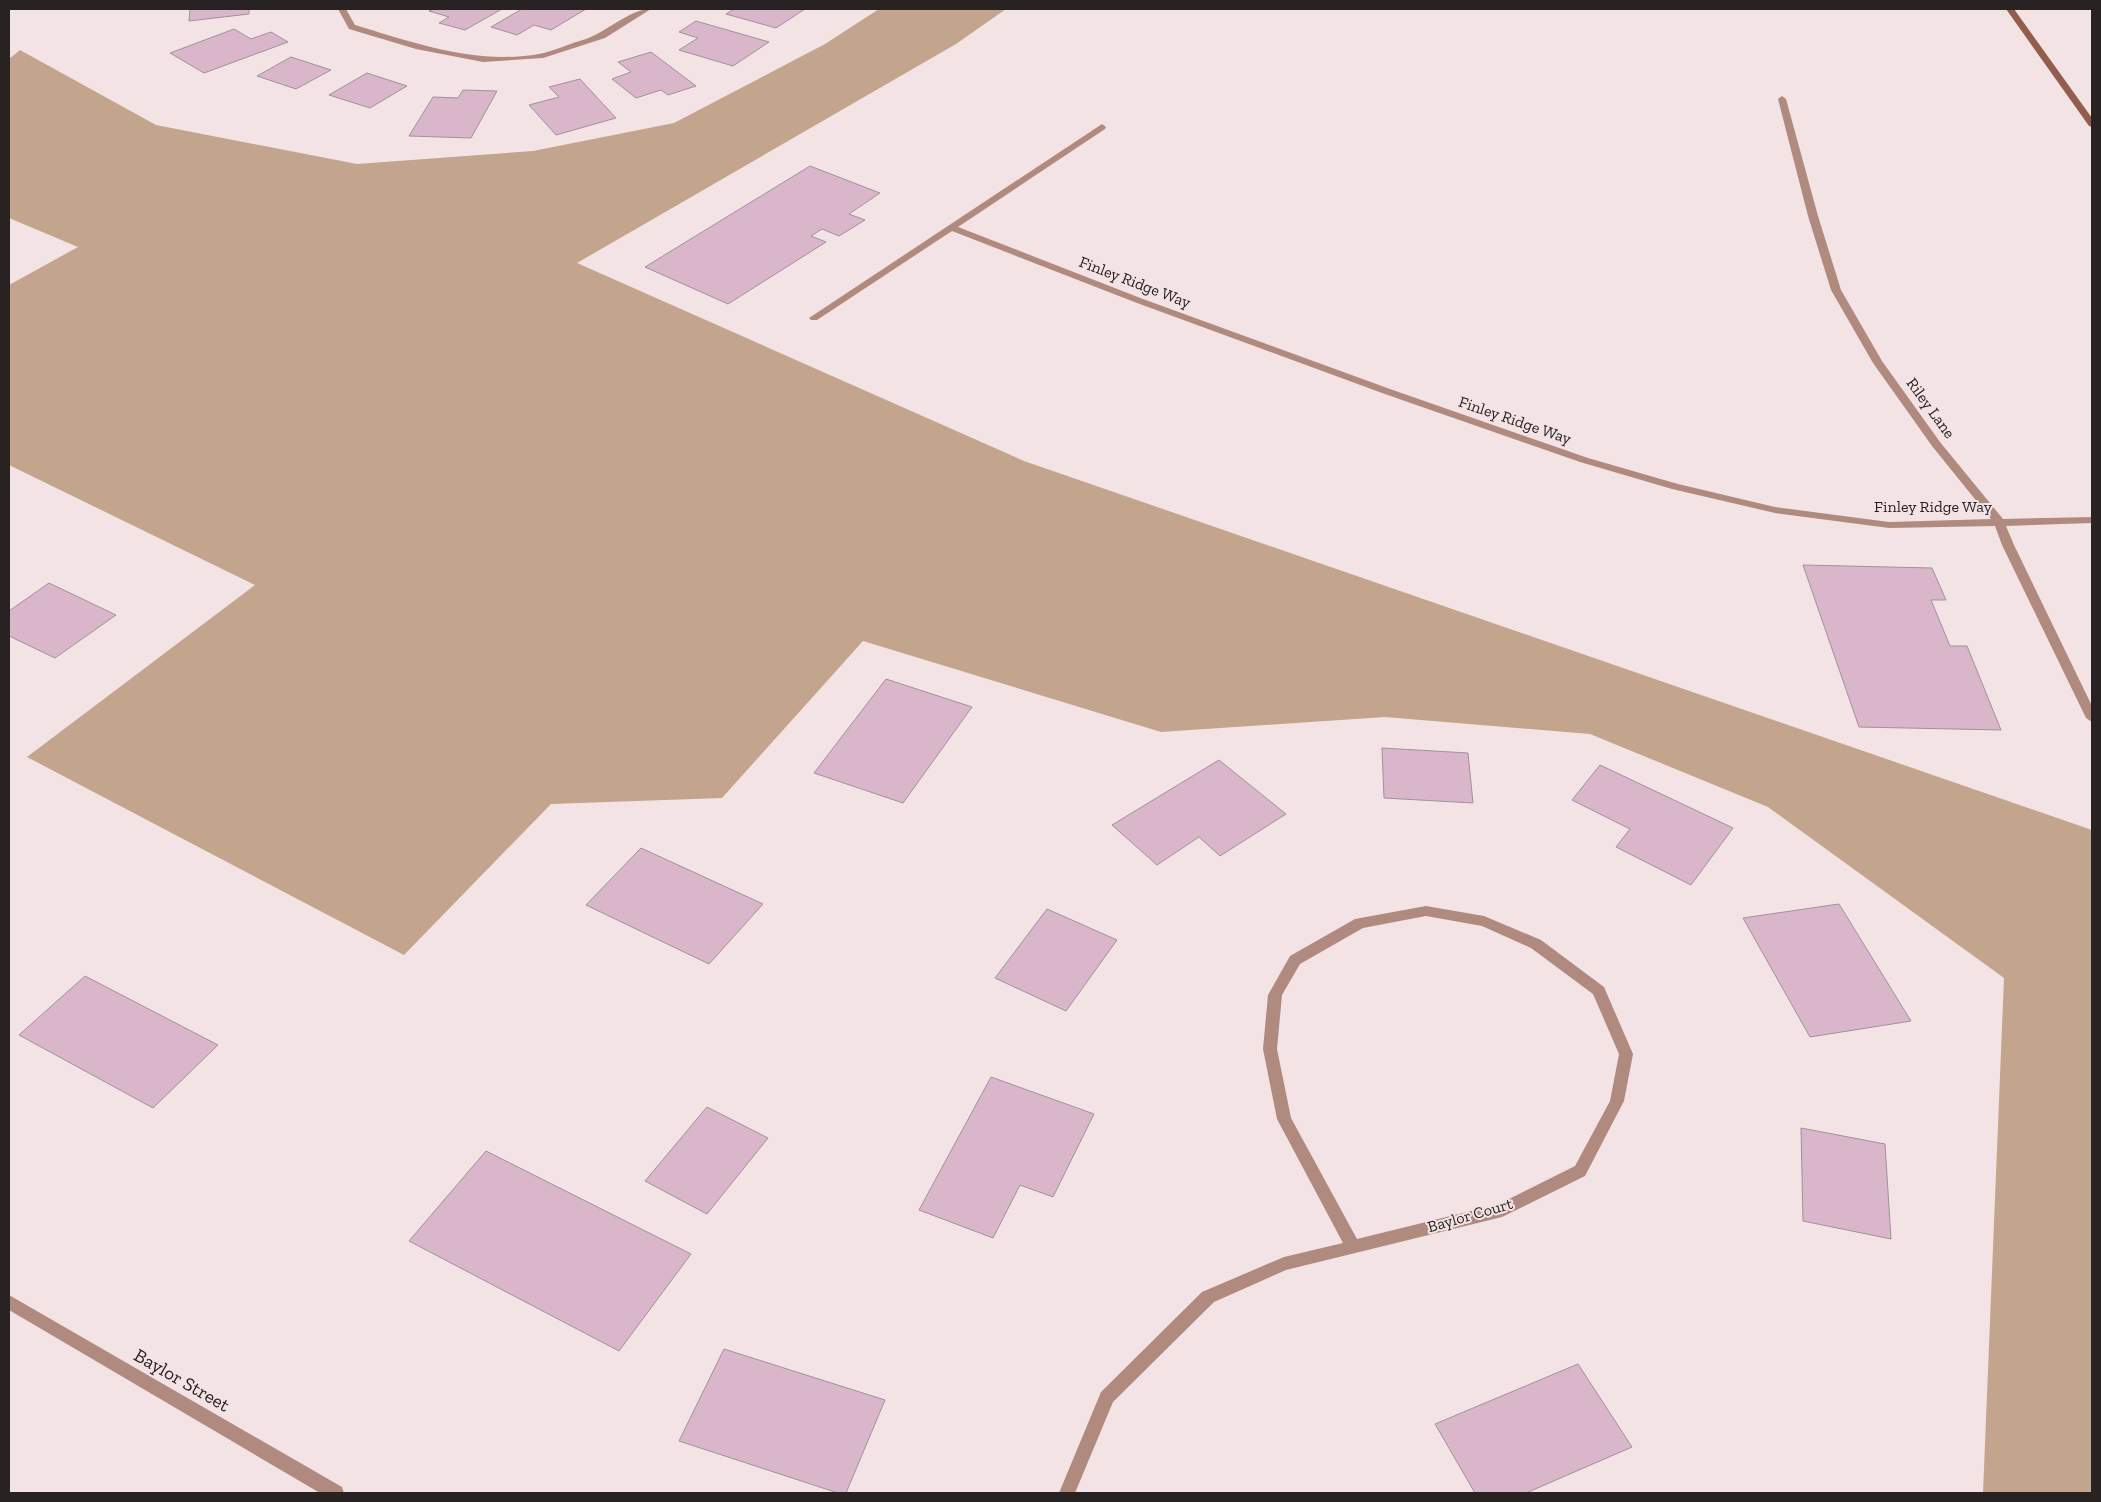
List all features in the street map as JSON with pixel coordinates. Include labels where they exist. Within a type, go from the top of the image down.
[{"type":"main road","points":[[2010,9],[2092,124]]},
{"type":"street","points":[[342,9],[352,27],[419,47],[483,60],[540,56],[576,45],[602,36],[646,9]]},
{"type":"street","name":"Riley Lane","points":[[1782,99],[1813,216],[1836,290],[1877,362],[1936,444],[1999,521],[2008,545],[2092,718]]},
{"type":"street","points":[[814,318],[953,228],[1102,127]]},
{"type":"street","name":"Finley Ridge Way","points":[[953,228],[1140,301],[1386,391],[1584,460],[1676,487],[1775,510],[1889,525],[2092,520]]},
{"type":"street","name":"Baylor Court","points":[[1067,1493],[1107,1397],[1208,1296],[1284,1264],[1353,1247],[1502,1210],[1580,1171],[1617,1101],[1626,1054],[1599,992],[1536,944],[1484,921],[1426,912],[1360,923],[1295,960],[1275,995],[1270,1049],[1284,1119],[1353,1247]]},
{"type":"street","name":"Baylor Street","points":[[9,1302],[336,1493]]},
{"type":"shaded area","points":[[879,9],[1006,9],[956,44],[577,263],[1024,461],[2092,830],[2092,1493],[1983,1493],[2004,978],[1768,807],[1590,734],[1385,717],[1161,732],[863,641],[722,798],[551,804],[404,955],[27,757],[255,585],[9,465],[9,285],[78,247],[9,218],[9,59],[20,50],[156,125],[357,164],[533,151],[674,123],[825,44]]},
{"type":"building","points":[[190,9],[249,9],[249,14],[189,21]]},
{"type":"building","points":[[434,9],[502,9],[465,30],[439,23],[449,17],[429,11]]},
{"type":"building","points":[[522,9],[586,9],[551,30],[534,25],[517,35],[491,27]]},
{"type":"building","points":[[734,9],[805,9],[776,28],[726,14]]},
{"type":"building","points":[[696,21],[769,42],[733,66],[679,50],[698,38],[679,32]]},
{"type":"building","points":[[234,29],[251,39],[271,32],[288,42],[204,73],[170,53]]},
{"type":"building","points":[[651,52],[696,86],[668,95],[661,90],[636,98],[612,79],[631,72],[618,62]]},
{"type":"building","points":[[291,57],[331,70],[296,89],[257,76]]},
{"type":"building","points":[[367,73],[407,86],[370,108],[329,95]]},
{"type":"building","points":[[580,79],[616,118],[556,135],[529,105],[559,97],[549,87]]},
{"type":"building","points":[[463,90],[497,91],[471,138],[409,136],[433,97],[458,98]]},
{"type":"building","points":[[810,166],[880,193],[849,214],[865,220],[839,236],[822,229],[811,236],[826,242],[728,304],[645,267]]},
{"type":"building","points":[[1803,565],[1932,568],[1946,600],[1931,600],[1950,646],[1967,646],[2001,730],[1859,727]]},
{"type":"building","points":[[49,583],[116,615],[55,658],[9,636],[9,611]]},
{"type":"building","points":[[886,679],[972,707],[903,803],[814,773]]},
{"type":"building","points":[[1382,748],[1468,753],[1473,803],[1384,798]]},
{"type":"building","points":[[1219,760],[1286,814],[1220,856],[1199,837],[1157,865],[1112,825]]},
{"type":"building","points":[[1600,765],[1733,828],[1691,885],[1616,847],[1630,829],[1572,800]]},
{"type":"building","points":[[641,848],[763,904],[709,964],[586,905]]},
{"type":"building","points":[[1839,904],[1911,1021],[1810,1037],[1743,918]]},
{"type":"building","points":[[1047,909],[1117,940],[1066,1011],[995,978]]},
{"type":"building","points":[[85,976],[218,1045],[153,1108],[19,1035]]},
{"type":"building","points":[[991,1077],[1094,1114],[1053,1197],[1020,1185],[993,1238],[919,1210]]},
{"type":"building","points":[[707,1107],[768,1138],[707,1214],[645,1181]]},
{"type":"building","points":[[1801,1128],[1885,1144],[1891,1239],[1803,1221]]},
{"type":"building","points":[[486,1151],[691,1254],[619,1351],[409,1241]]},
{"type":"building","points":[[724,1349],[885,1400],[846,1493],[838,1493],[679,1441]]},
{"type":"building","points":[[1578,1364],[1632,1447],[1526,1493],[1475,1493],[1435,1424]]}]
